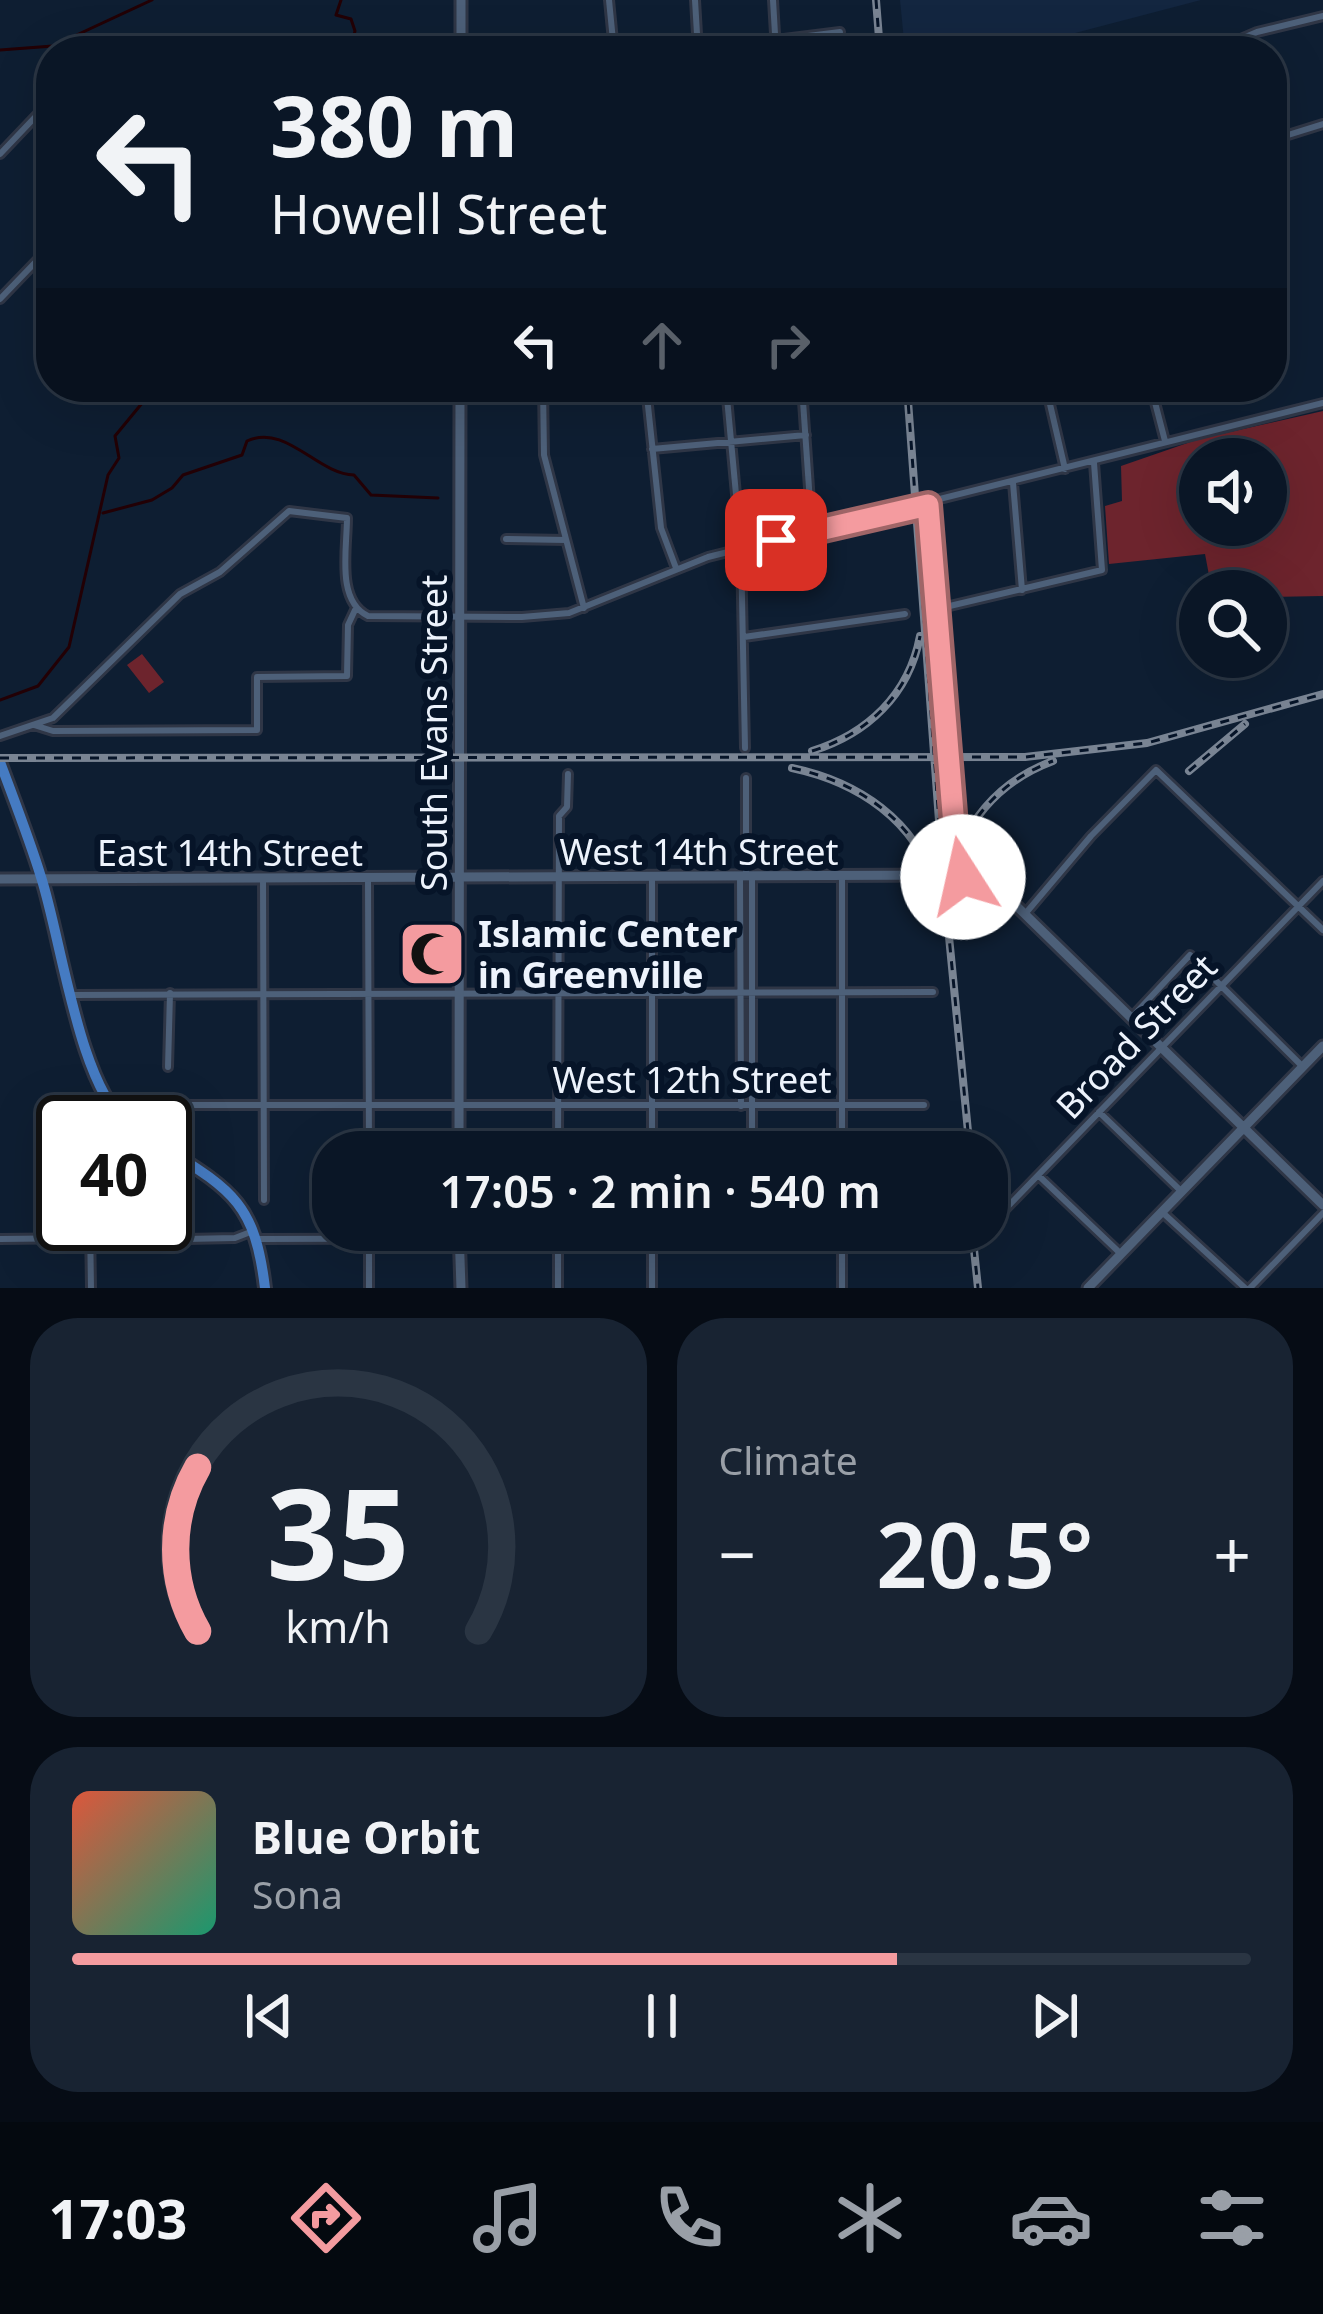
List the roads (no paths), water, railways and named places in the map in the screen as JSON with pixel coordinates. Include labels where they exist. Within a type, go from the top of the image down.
[{"type":"main road","points":[[0,762],[42,879],[91,1069],[104,1095]]},
{"type":"main road","points":[[192,1166],[229,1191],[256,1234],[265,1288]]},
{"type":"street","points":[[461,0],[461,36]]},
{"type":"street","points":[[609,0],[613,36]]},
{"type":"street","points":[[695,0],[697,36]]},
{"type":"street","points":[[773,0],[776,36]]},
{"type":"street","points":[[1248,36],[1323,16]]},
{"type":"street","points":[[808,36],[840,32]]},
{"type":"street","points":[[0,154],[36,116]]},
{"type":"street","points":[[1287,135],[1323,124]]},
{"type":"street","points":[[0,299],[36,262]]},
{"type":"street","name":"South Evans Street","points":[[459,1131],[460,402]]},
{"type":"street","points":[[543,402],[544,455],[584,608]]},
{"type":"street","points":[[647,402],[661,528],[676,568]]},
{"type":"street","points":[[727,402],[741,548],[746,748]]},
{"type":"street","points":[[803,402],[812,531]]},
{"type":"street","points":[[1049,402],[1065,469]]},
{"type":"street","points":[[1155,402],[1165,441]]},
{"type":"street","points":[[0,736],[53,718],[180,594],[220,572],[289,511],[347,518],[347,595],[356,610],[368,616],[547,616],[584,608],[676,568],[741,548],[1323,403]]},
{"type":"street","points":[[652,449],[806,435]]},
{"type":"street","points":[[937,609],[1102,570],[1094,461]]},
{"type":"street","points":[[1013,483],[1022,590]]},
{"type":"street","points":[[928,505],[958,875]]},
{"type":"street","points":[[506,539],[566,540]]},
{"type":"street","points":[[34,725],[61,731],[256,730],[257,676],[347,676],[348,625],[356,610]]},
{"type":"street","points":[[744,637],[905,614]]},
{"type":"street","points":[[53,718],[61,731]]},
{"type":"street","points":[[1025,914],[1091,836],[1156,770],[1323,930]]},
{"type":"street","points":[[558,1131],[559,816],[567,807],[568,774]]},
{"type":"street","points":[[741,1106],[746,778]]},
{"type":"street","name":"West 14th Street","points":[[460,878],[958,875],[997,887],[1323,1209]]},
{"type":"street","points":[[263,876],[264,1200]]},
{"type":"street","name":"East 14th Street","points":[[0,879],[460,878]]},
{"type":"street","points":[[652,878],[652,1131]]},
{"type":"street","points":[[746,878],[752,1131]]},
{"type":"street","points":[[842,878],[842,1131]]},
{"type":"street","points":[[368,880],[369,1131]]},
{"type":"street","name":"Broad Street","points":[[1008,1207],[1323,881]]},
{"type":"street","points":[[1132,1017],[1190,955],[1303,1067]]},
{"type":"street","points":[[168,1067],[170,992]]},
{"type":"street","points":[[73,995],[933,992]]},
{"type":"street","points":[[1088,1288],[1323,1046]]},
{"type":"street","name":"West 12th Street","points":[[192,1108],[924,1105]]},
{"type":"street","points":[[1099,1112],[1181,1192]]},
{"type":"street","points":[[1039,1176],[1121,1254]]},
{"type":"street","points":[[1162,1212],[1247,1288],[1323,1209]]},
{"type":"street","points":[[192,1239],[312,1234]]},
{"type":"street","points":[[0,1239],[36,1239]]},
{"type":"street","points":[[90,1251],[91,1288]]},
{"type":"street","points":[[369,1251],[369,1288]]},
{"type":"street","points":[[460,1251],[461,1288]]},
{"type":"street","points":[[558,1251],[558,1288]]},
{"type":"street","points":[[652,1251],[652,1288]]},
{"type":"street","points":[[842,1251],[842,1288]]},
{"type":"waterway","points":[[75,36],[152,0]]},
{"type":"waterway","points":[[341,0],[336,15],[351,19],[354,36]]},
{"type":"waterway","points":[[0,50],[36,47]]},
{"type":"waterway","points":[[0,700],[38,686],[69,647],[108,475],[119,458],[115,436],[143,402]]},
{"type":"waterway","points":[[103,513],[152,500],[183,475],[242,455],[247,441],[261,437],[288,444],[327,467],[354,475],[371,495],[438,498]]},
{"type":"railway","points":[[876,0],[879,36]]},
{"type":"railway","points":[[908,402],[943,875],[968,1131]]},
{"type":"railway","points":[[812,751],[851,734],[882,709],[906,676],[920,636]]},
{"type":"railway","points":[[0,758],[1025,757],[1147,743],[1323,694]]},
{"type":"railway","points":[[1189,771],[1245,724]]},
{"type":"railway","points":[[952,883],[963,842],[985,808],[1015,780],[1053,761]]},
{"type":"railway","points":[[792,768],[840,783],[881,808],[914,843],[936,888]]},
{"type":"railway","points":[[974,1251],[978,1288]]},
{"type":"place","name":"Islamic Center in Greenville","points":[[432,954]]}]
